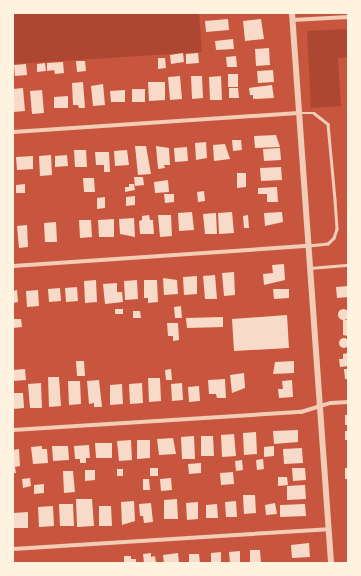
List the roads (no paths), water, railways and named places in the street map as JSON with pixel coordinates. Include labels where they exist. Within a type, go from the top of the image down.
[{"type":"street","points":[[292,13],[331,563]]},
{"type":"street","points":[[292,20],[348,17]]},
{"type":"street","points":[[13,132],[298,112]]},
{"type":"street","points":[[13,266],[308,246]]},
{"type":"street","points":[[13,430],[301,412],[320,408],[331,403],[348,402]]},
{"type":"street","points":[[13,549],[328,529]]},
{"type":"lane","points":[[298,112],[314,113],[322,118],[328,124],[332,144],[337,229],[334,238],[328,244],[308,246]]},
{"type":"lane","points":[[310,268],[348,265]]}]
